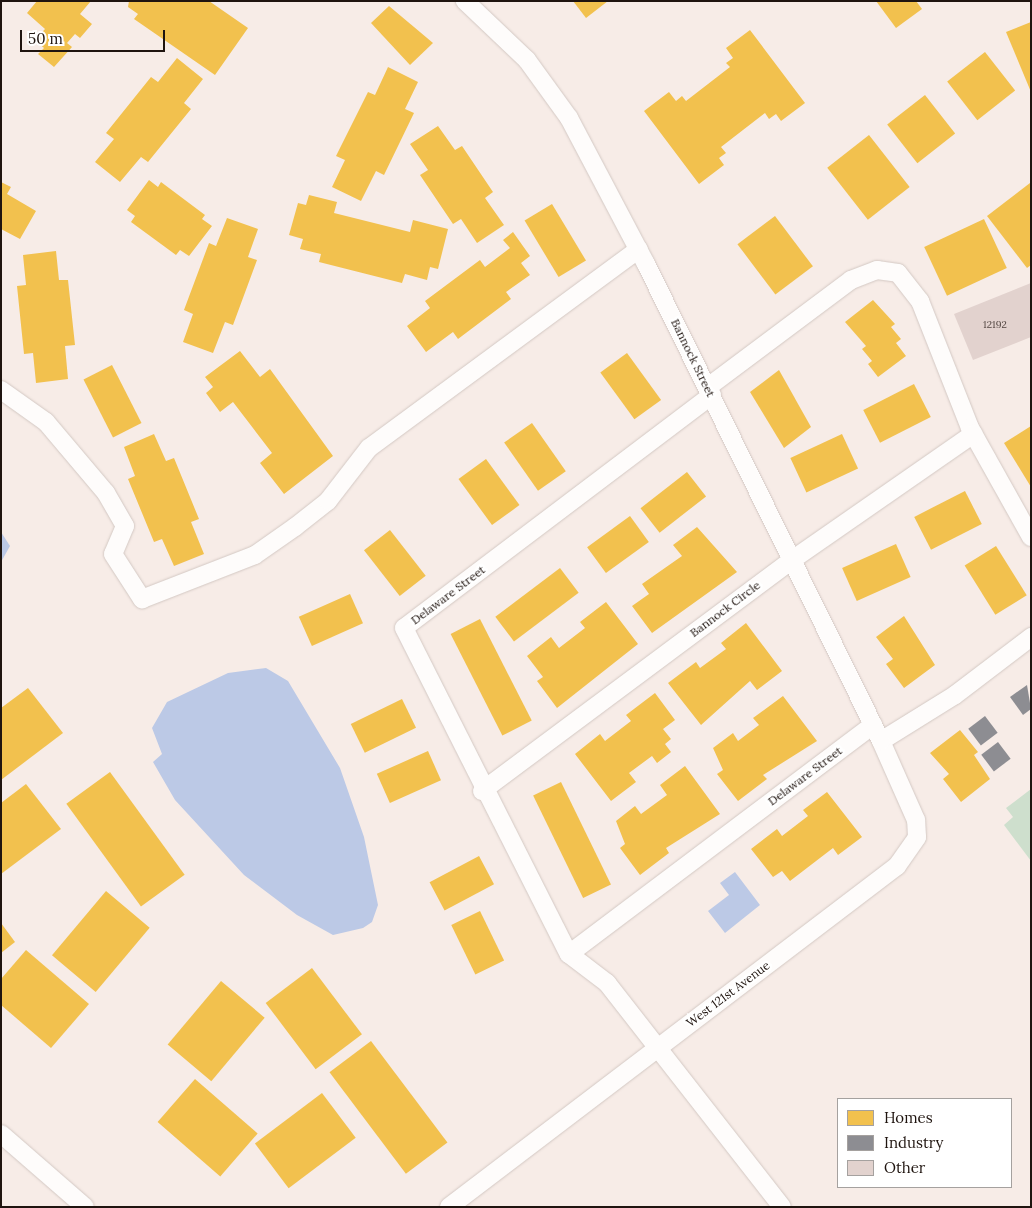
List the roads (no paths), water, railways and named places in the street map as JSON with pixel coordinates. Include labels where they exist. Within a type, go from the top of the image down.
[{"type":"street","name":"Bannock Street","points":[[465,1],[527,60],[553,94],[639,250],[881,741]]},
{"type":"street","points":[[1,390],[46,422],[106,493],[125,526],[113,554],[142,599],[255,555],[295,527],[328,501],[369,448],[639,250]]},
{"type":"street","points":[[710,392],[852,280],[887,270],[903,276],[920,301],[973,434],[1031,537]]},
{"type":"street","name":"Delaware Street","points":[[710,392],[404,628],[482,790],[569,954],[607,983],[660,1046],[782,1207]]},
{"type":"street","name":"Bannock Circle","points":[[482,790],[792,560],[973,434]]},
{"type":"street","points":[[881,741],[956,695],[1031,637]]},
{"type":"street","name":"Delaware Street","points":[[569,954],[873,725]]},
{"type":"street","name":"West 121st Avenue","points":[[449,1207],[911,852],[918,837],[916,820],[881,741]]},
{"type":"street","points":[[1,1134],[85,1207]]},
{"type":"water","points":[[1,532],[10,546],[1,562]]},
{"type":"water","points":[[266,668],[288,681],[340,768],[364,837],[378,905],[372,922],[363,928],[333,935],[297,915],[244,875],[175,800],[153,762],[162,754],[152,728],[167,702],[228,673]]},
{"type":"water","points":[[735,872],[760,905],[725,933],[708,911],[729,895],[720,883]]}]
